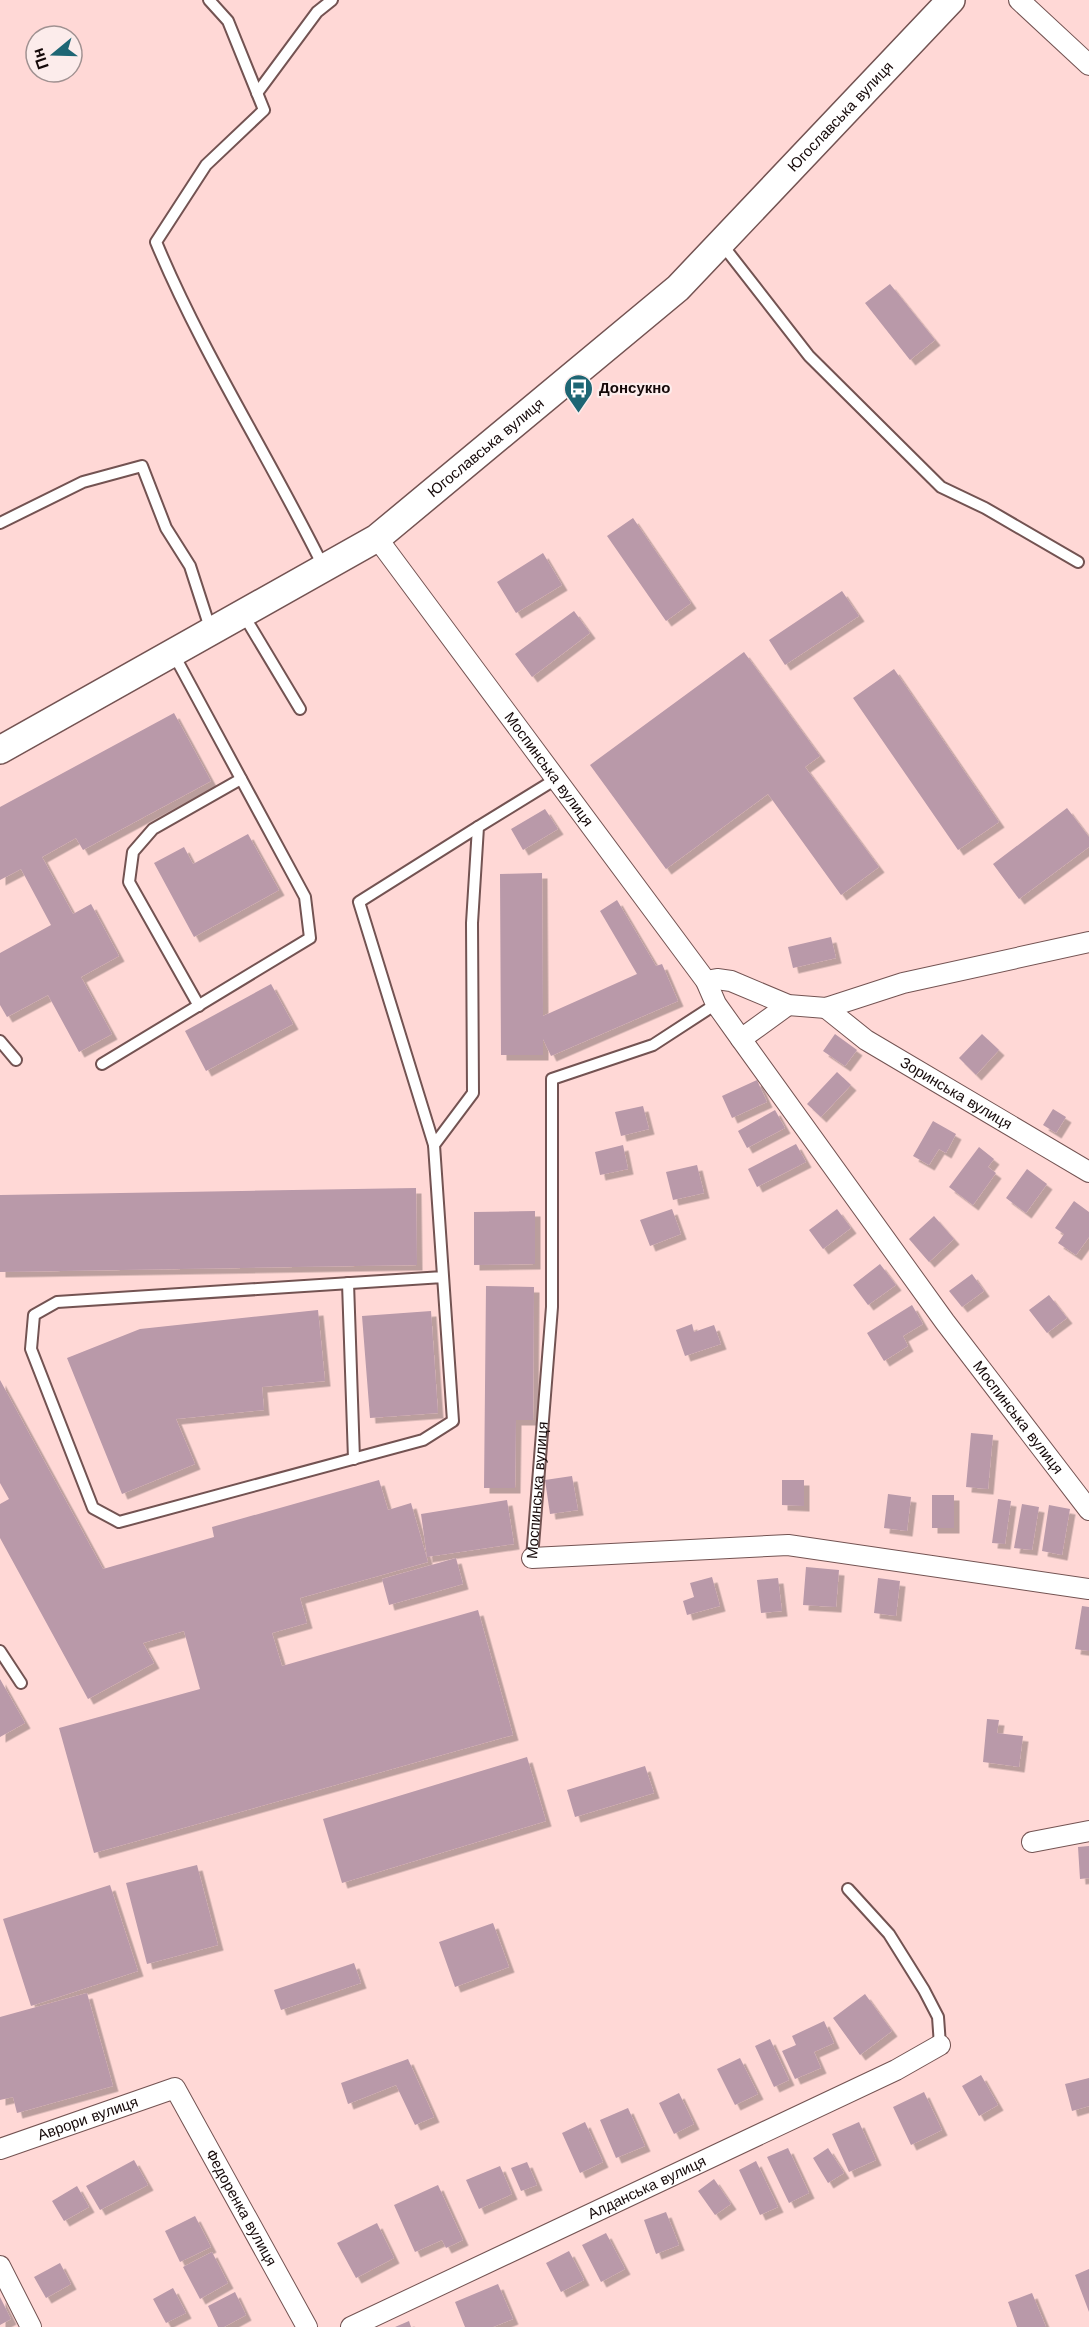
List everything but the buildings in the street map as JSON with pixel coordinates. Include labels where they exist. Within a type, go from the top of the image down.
[{"type":"main road","name":"Югославська вулиця","points":[[0,750],[377,538],[678,288],[951,0]]},
{"type":"street","points":[[1019,0],[1089,65]]},
{"type":"street","name":"Моспинська вулиця","points":[[377,538],[706,981],[716,1004],[945,1322],[1089,1510]]},
{"type":"street","points":[[706,981],[717,979],[730,981],[788,1005],[826,1008],[903,983],[1089,942]]},
{"type":"street","points":[[741,1039],[788,1005]]},
{"type":"street","name":"Зоринська вулиця","points":[[826,1008],[866,1040],[1089,1172]]},
{"type":"street","name":"Моспинська вулиця","points":[[532,1558],[788,1545],[1089,1589]]},
{"type":"street","points":[[1032,1842],[1089,1831]]},
{"type":"street","name":"Алданська вулиця","points":[[351,2327],[896,2070],[940,2045]]},
{"type":"street","name":"Аврори вулиця","points":[[0,2149],[175,2088]]},
{"type":"street","name":"Федоренка вулиця","points":[[175,2088],[307,2327]]},
{"type":"street","points":[[0,2266],[31,2327]]},
{"type":"lane","points":[[209,0],[228,21],[264,110],[206,165],[156,242],[196,331],[294,507],[324,568]]},
{"type":"lane","points":[[257,93],[317,12],[332,0]]},
{"type":"lane","points":[[721,242],[809,356],[941,487],[985,508],[1078,562]]},
{"type":"lane","points":[[0,523],[83,482],[142,466],[166,528],[190,566],[211,631]]},
{"type":"lane","points":[[243,614],[300,709]]},
{"type":"lane","points":[[102,1064],[310,938],[305,897],[173,653]]},
{"type":"lane","points":[[199,1005],[129,882],[133,852],[153,830],[241,779]]},
{"type":"lane","points":[[443,1277],[57,1302],[34,1315],[31,1349],[93,1508],[119,1522],[423,1440],[453,1421],[434,1145],[359,902],[556,779]]},
{"type":"lane","points":[[434,1145],[473,1094],[472,922],[478,827]]},
{"type":"lane","name":"Моспинська вулиця","points":[[532,1558],[552,1307],[552,1079],[653,1045],[716,1004]]},
{"type":"lane","points":[[0,1041],[16,1060]]},
{"type":"lane","points":[[348,1283],[354,1459]]},
{"type":"lane","points":[[0,1651],[21,1683]]},
{"type":"lane","points":[[848,1889],[889,1934],[924,1990],[938,2017],[940,2045]]},
{"type":"place","name":"Донсукно","points":[[578,414]]}]
